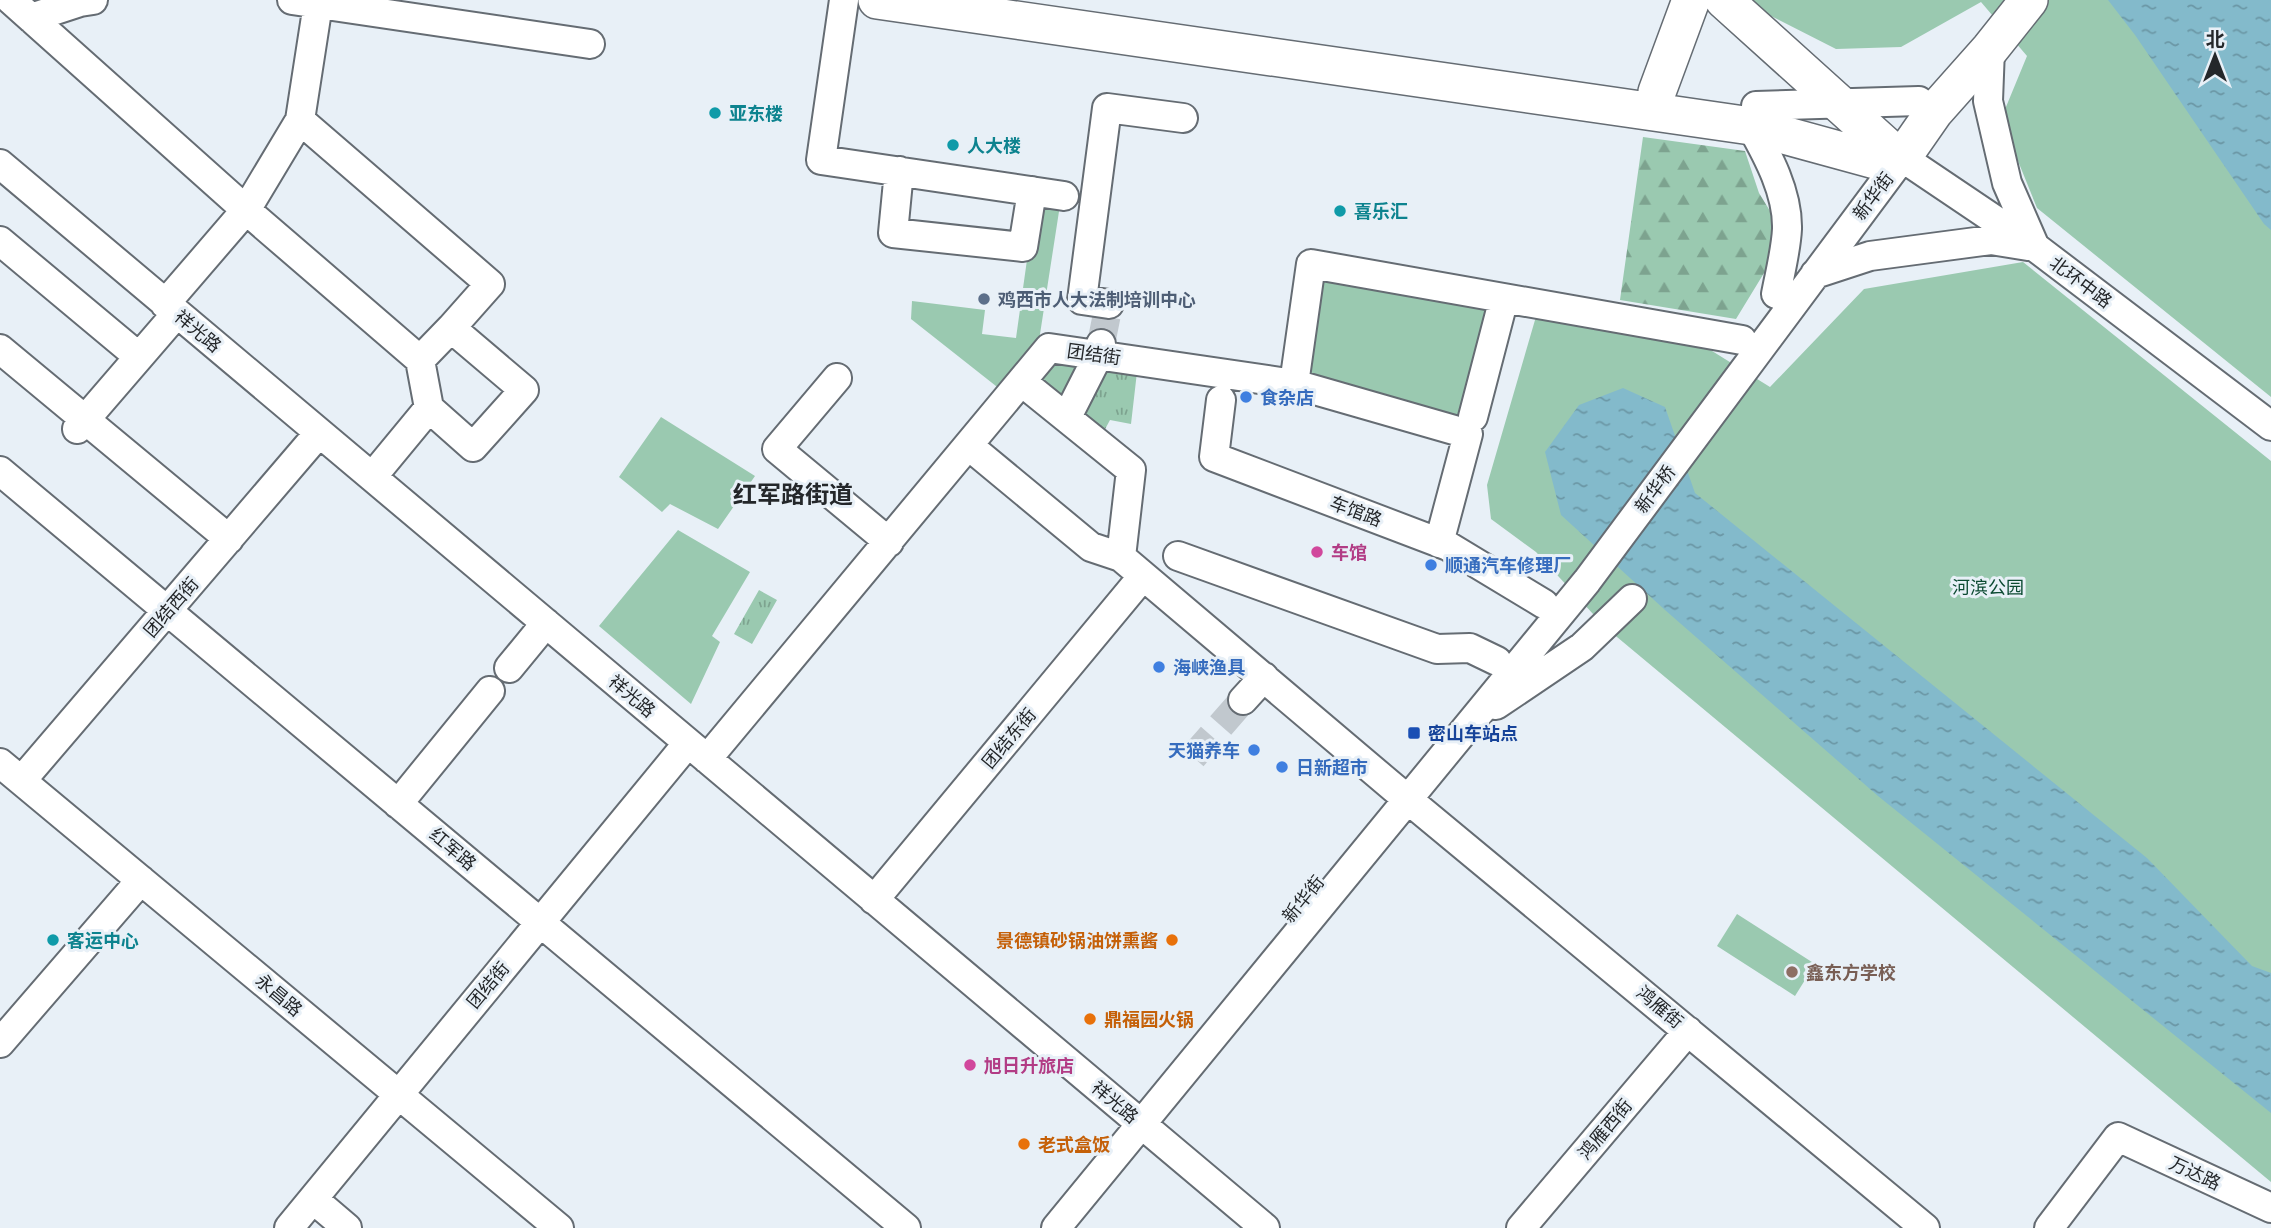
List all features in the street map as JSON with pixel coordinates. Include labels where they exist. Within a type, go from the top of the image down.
[{"type":"main road","points":[[877,0],[1753,116]]},
{"type":"main road","points":[[1023,0],[1657,92],[1753,116],[1888,155]]},
{"type":"main road","points":[[1657,92],[1691,0]]},
{"type":"main road","points":[[1724,0],[1839,103],[1888,155]]},
{"type":"main road","name":"新华街","points":[[1888,155],[1934,112],[1990,49],[2013,7]]},
{"type":"main road","name":"新华街","points":[[1888,155],[1919,101],[2013,7]]},
{"type":"street","points":[[21,9],[93,0]]},
{"type":"street","points":[[844,0],[821,160],[898,181],[1030,201],[1064,196]]},
{"type":"street","points":[[81,425],[139,357],[171,308],[246,210],[300,120],[305,2],[590,44]]},
{"type":"street","points":[[21,9],[246,210],[420,360],[429,408],[473,447],[524,390],[452,328]]},
{"type":"street","points":[[1990,49],[1988,101],[2007,183],[2035,247]]},
{"type":"street","points":[[1776,294],[1787,228],[1782,195],[1753,116],[1839,103],[1919,101]]},
{"type":"street","points":[[1109,304],[1082,300],[1107,108],[1183,118]]},
{"type":"street","points":[[300,120],[490,284],[420,360]]},
{"type":"street","name":"北环中路","points":[[1888,155],[2035,247],[2271,426]]},
{"type":"street","name":"新华街","points":[[1715,393],[1815,274],[1888,155]]},
{"type":"street","name":"新华街","points":[[1715,393],[1742,340],[1888,155]]},
{"type":"street","name":"祥光路","points":[[0,164],[1265,1228]]},
{"type":"street","points":[[898,181],[893,233],[1023,247],[1030,201]]},
{"type":"street","points":[[1815,274],[1870,256],[1991,240],[2035,247]]},
{"type":"street","points":[[0,241],[139,357]]},
{"type":"street","points":[[1294,384],[1311,264],[1742,340]]},
{"type":"street","points":[[1473,417],[1504,298]]},
{"type":"street","name":"团结街","points":[[289,1228],[539,922],[889,542],[1049,348],[1100,349],[1294,384],[1468,435],[1439,542]]},
{"type":"street","points":[[0,349],[81,425],[229,539]]},
{"type":"street","points":[[1067,417],[1100,349]]},
{"type":"street","points":[[837,378],[777,449],[889,542]]},
{"type":"street","points":[[970,446],[1091,547],[1121,557],[1131,470],[1022,382]]},
{"type":"street","name":"新华桥","points":[[1579,575],[1715,393]]},
{"type":"street","name":"车馆路","points":[[1221,400],[1214,457],[1439,542],[1544,604]]},
{"type":"street","points":[[372,477],[429,408]]},
{"type":"street","name":"团结西街","points":[[22,780],[319,433]]},
{"type":"street","name":"红军路","points":[[0,471],[905,1228]]},
{"type":"street","points":[[1178,556],[1437,649],[1470,648],[1497,661]]},
{"type":"street","name":"鸿雁街","points":[[1121,557],[1925,1228]]},
{"type":"street","name":"新华街","points":[[1034,1228],[1134,1118],[1401,793],[1497,661],[1544,604],[1579,575]]},
{"type":"street","name":"新华街","points":[[1401,793],[1471,722],[1579,575]]},
{"type":"street","name":"团结东街","points":[[874,900],[1143,576]]},
{"type":"street","points":[[1471,722],[1582,647],[1632,599]]},
{"type":"street","points":[[509,668],[546,623]]},
{"type":"street","points":[[1243,700],[1264,677]]},
{"type":"street","points":[[398,804],[490,691]]},
{"type":"street","name":"永昌路","points":[[0,763],[559,1228]]},
{"type":"street","points":[[0,1043],[141,880]]},
{"type":"street","name":"鸿雁西街","points":[[1521,1228],[1688,1031]]},
{"type":"street","name":"新华街","points":[[1056,1228],[1134,1118]]},
{"type":"street","name":"万达路","points":[[2049,1228],[2118,1137],[2271,1208]]},
{"type":"street","points":[[313,1199],[347,1228]]},
{"type":"green space","points":[[1751,0],[2271,0],[2271,397],[2037,208],[2001,119],[2027,56],[1981,2],[1901,47],[1836,49],[1765,13]]},
{"type":"green space","points":[[1643,137],[1745,151],[1759,193],[1786,237],[1736,319],[1620,300]]},
{"type":"green space","points":[[1035,203],[1060,205],[1038,347],[1001,390],[911,319],[912,301],[985,310],[982,334],[1016,338]]},
{"type":"green space","name":"河滨公园","points":[[2023,262],[2271,461],[2271,1182],[1605,627],[1536,552],[1491,519],[1487,485],[1542,296],[1696,341],[1770,387],[1864,289]]},
{"type":"green space","points":[[1314,279],[1504,312],[1474,426],[1301,378]]},
{"type":"green space","points":[[1048,362],[1084,368],[1067,403],[1035,381]]},
{"type":"green space","points":[[1100,366],[1137,372],[1131,424],[1110,420],[1103,433],[1077,412]]},
{"type":"green space","points":[[661,417],[755,476],[718,529],[670,504],[662,512],[619,477]]},
{"type":"green space","points":[[678,530],[750,572],[712,636],[720,642],[691,704],[599,626]]},
{"type":"green space","points":[[759,590],[777,600],[752,644],[734,634]]},
{"type":"green space","points":[[1737,914],[1815,964],[1795,996],[1717,946]]},
{"type":"water","points":[[2108,0],[2271,0],[2271,230],[2264,224],[2135,35]]},
{"type":"water","points":[[1623,388],[1665,407],[1695,493],[2147,858],[2252,966],[2271,973],[2271,1113],[1878,796],[1665,610],[1561,515],[1545,452],[1579,405]]},
{"type":"tunnel","points":[[1101,344],[1109,304]]},
{"type":"tunnel","points":[[1193,757],[1243,700]]},
{"type":"place","name":"亚东楼","points":[[715,113]]},
{"type":"place","name":"人大楼","points":[[953,145]]},
{"type":"place","name":"喜乐汇","points":[[1340,211]]},
{"type":"place","name":"鸡西市人大法制培训中心","points":[[984,299]]},
{"type":"place","name":"食杂店","points":[[1246,397]]},
{"type":"place","name":"车馆","points":[[1317,552]]},
{"type":"place","name":"顺通汽车修理厂","points":[[1431,565]]},
{"type":"place","name":"海峡渔具","points":[[1159,667]]},
{"type":"place","name":"密山车站点","points":[[1414,733]]},
{"type":"place","name":"天猫养车","points":[[1254,750]]},
{"type":"place","name":"日新超市","points":[[1282,767]]},
{"type":"place","name":"客运中心","points":[[53,940]]},
{"type":"place","name":"景德镇砂锅油饼熏酱","points":[[1172,940]]},
{"type":"place","name":"鑫东方学校","points":[[1792,972]]},
{"type":"place","name":"鼎福园火锅","points":[[1090,1019]]},
{"type":"place","name":"旭日升旅店","points":[[970,1065]]},
{"type":"place","name":"老式盒饭","points":[[1024,1144]]},
{"type":"district","name":"红军路街道","points":[[793,494]]}]
